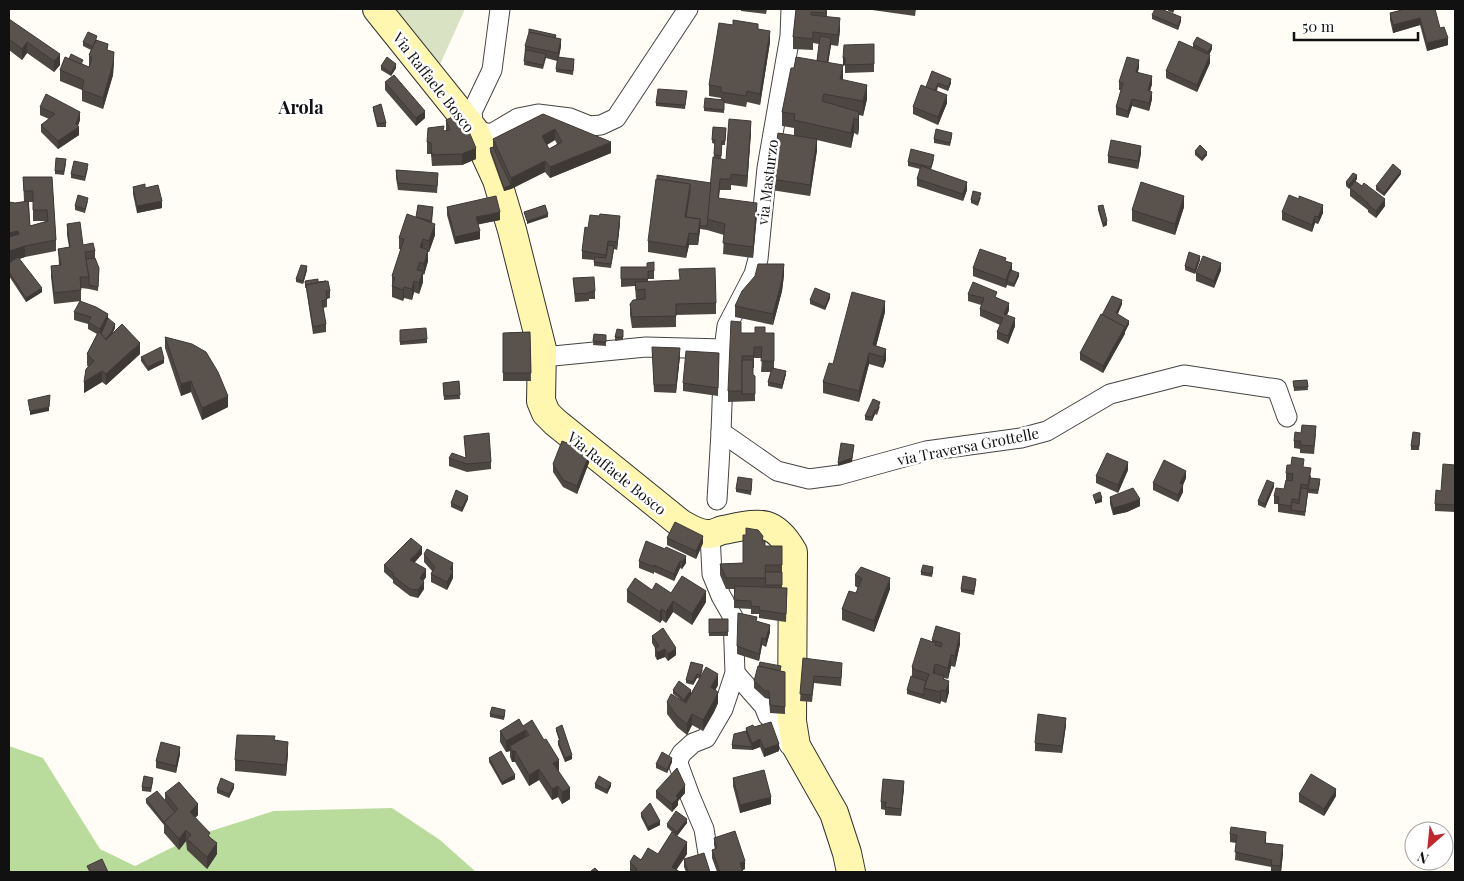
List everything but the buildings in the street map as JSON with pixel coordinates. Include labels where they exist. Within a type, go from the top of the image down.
[{"type":"street","name":"Via Raffaele Bosco","points":[[377,9],[474,130],[497,180],[543,357],[541,401],[546,413],[554,422],[680,523],[695,532],[710,535]]},
{"type":"street","points":[[500,9],[492,70],[472,112],[474,130],[491,134],[518,118],[538,114],[570,118],[590,126],[601,126],[616,118],[688,9]]},
{"type":"street","name":"via Masturzo","points":[[724,349],[727,326],[754,274],[758,259],[767,168],[790,36],[791,9]]},
{"type":"street","points":[[543,357],[646,347],[724,349],[717,500]]},
{"type":"street","name":"via Traversa Grottelle","points":[[721,432],[777,471],[809,479],[839,476],[926,451],[1021,438],[1047,431],[1110,394],[1184,375],[1277,389],[1287,417]]},
{"type":"street","points":[[711,872],[704,829],[678,760],[682,753],[693,743],[706,738],[723,709],[735,673],[733,617],[721,596],[712,574],[710,535],[721,531],[760,524],[773,528],[784,537],[793,552],[792,721],[796,746],[834,813],[851,872]]},
{"type":"street","points":[[735,673],[764,706],[768,716],[781,725],[792,752],[814,790],[834,813]]},
{"type":"green space","points":[[392,9],[465,9],[438,69]]},
{"type":"green space","points":[[9,746],[43,758],[100,849],[135,866],[195,836],[274,811],[392,808],[440,840],[476,872],[9,872]]},
{"type":"district","name":"Arola","points":[[301,107]]}]
